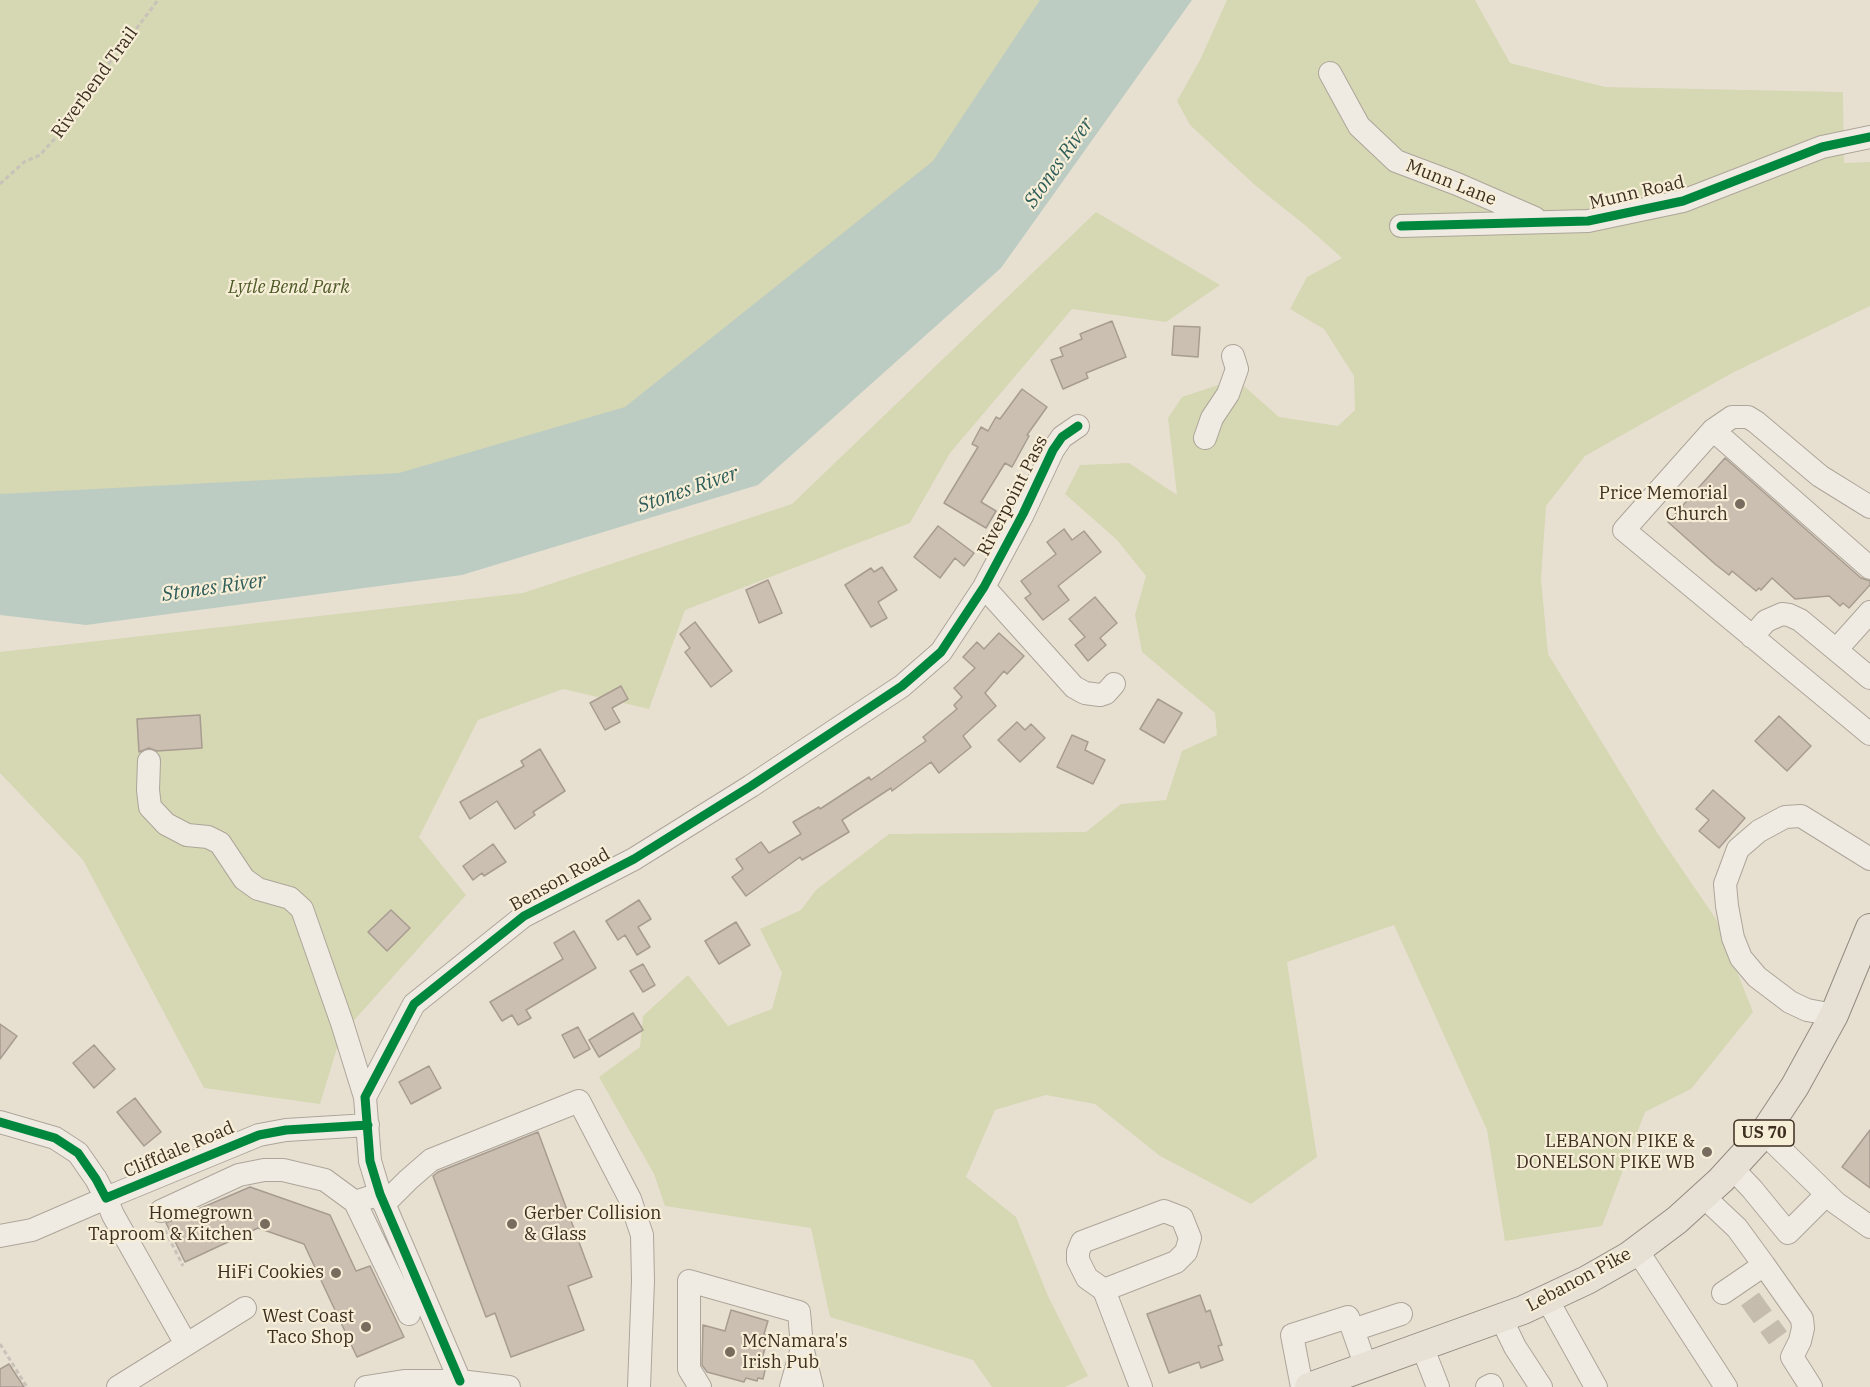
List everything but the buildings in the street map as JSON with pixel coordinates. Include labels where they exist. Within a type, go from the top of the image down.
[{"type":"main road","name":"Lebanon Pike","points":[[1309,1387],[1501,1318],[1547,1299],[1587,1280],[1637,1250],[1677,1220],[1732,1168],[1764,1133],[1795,1086],[1834,1015],[1870,928]]},
{"type":"street","name":"Munn Lane","points":[[1330,73],[1359,126],[1396,161],[1457,184],[1542,221]]},
{"type":"street","name":"Munn Road","points":[[1401,226],[1588,221],[1683,201],[1822,147],[1870,137]]},
{"type":"street","points":[[1204,438],[1212,418],[1228,394],[1237,369],[1233,356]]},
{"type":"street","points":[[1870,507],[1820,476],[1756,422],[1748,417],[1732,417],[1713,430],[1624,530],[1870,734]]},
{"type":"street","name":"Riverpoint Pass","points":[[984,586],[1023,514],[1053,450],[1062,437],[1078,426]]},
{"type":"street","points":[[1713,430],[1870,568]]},
{"type":"street","points":[[984,586],[1074,687],[1085,693],[1100,695],[1106,693],[1114,684]]},
{"type":"street","name":"Benson Road","points":[[365,1097],[414,1004],[524,916],[634,859],[751,786],[902,686],[942,652],[984,586]]},
{"type":"street","points":[[1836,650],[1870,612]]},
{"type":"street","points":[[1752,637],[1766,621],[1782,614],[1789,615],[1800,620],[1870,678]]},
{"type":"street","points":[[149,761],[150,807],[166,824],[187,835],[208,837],[220,843],[244,879],[258,889],[290,898],[302,909],[365,1097],[370,1161],[382,1199],[459,1381]]},
{"type":"street","points":[[1834,1015],[1807,1010],[1791,1002],[1757,977],[1741,958],[1733,938],[1725,884],[1738,849],[1760,831],[1785,817],[1802,816],[1870,859]]},
{"type":"street","points":[[355,1202],[382,1199],[431,1160],[579,1101],[630,1199],[642,1235],[643,1281],[639,1387]]},
{"type":"street","points":[[0,1122],[54,1138],[78,1154],[96,1179],[112,1215],[186,1344]]},
{"type":"street","name":"Cliffdale Road","points":[[0,1236],[32,1230],[259,1135],[334,1126],[368,1125]]},
{"type":"street","points":[[272,1133],[283,1170]]},
{"type":"street","points":[[1764,1133],[1836,1203],[1870,1227]]},
{"type":"street","points":[[1732,1168],[1788,1233],[1827,1194]]},
{"type":"street","points":[[161,1211],[239,1176],[264,1170],[283,1170],[325,1180],[355,1202],[409,1314]]},
{"type":"street","points":[[1703,1197],[1737,1228],[1802,1319],[1803,1328],[1800,1341],[1792,1357]]},
{"type":"street","points":[[1104,1290],[1176,1262],[1186,1252],[1190,1238],[1182,1218],[1164,1211],[1082,1242],[1078,1252],[1081,1269],[1087,1278],[1104,1290],[1141,1387]]},
{"type":"street","points":[[1637,1250],[1726,1387]]},
{"type":"street","points":[[1737,1292],[1764,1265]]},
{"type":"street","points":[[700,1387],[689,1369],[689,1281],[799,1312],[802,1347],[812,1387]]},
{"type":"street","points":[[1547,1299],[1596,1387]]},
{"type":"street","points":[[118,1387],[245,1308]]},
{"type":"street","points":[[1353,1330],[1401,1314]]},
{"type":"street","points":[[1302,1387],[1292,1335],[1348,1317],[1366,1367]]},
{"type":"street","points":[[1501,1318],[1515,1347],[1541,1387]]},
{"type":"street","points":[[1778,1338],[1810,1387]]},
{"type":"street","points":[[1422,1346],[1438,1387]]},
{"type":"street","points":[[791,1387],[802,1347]]},
{"type":"street","points":[[366,1387],[404,1381],[459,1381],[509,1387]]},
{"type":"street","points":[[1487,1387],[1491,1385],[1492,1387]]},
{"type":"path","points":[[167,1234],[183,1266]]},
{"type":"path","points":[[0,1344],[27,1387]]},
{"type":"green space","name":"Lytle Bend Park","points":[[0,0],[1174,0],[763,465],[0,585]]},
{"type":"green space","points":[[1227,0],[1475,0],[1510,63],[1605,87],[1843,92],[1844,163],[1870,162],[1870,306],[1732,373],[1585,456],[1546,506],[1541,579],[1548,654],[1658,834],[1716,919],[1753,1012],[1691,1089],[1645,1112],[1602,1226],[1505,1241],[1487,1130],[1394,925],[1287,962],[1317,1157],[1251,1204],[1160,1156],[1095,1104],[1046,1095],[995,1110],[966,1177],[1016,1217],[1048,1296],[1088,1376],[1065,1387],[992,1387],[973,1360],[830,1317],[811,1228],[665,1206],[654,1174],[599,1077],[640,1047],[643,1016],[688,975],[728,1026],[772,1009],[782,973],[760,929],[801,910],[816,890],[889,834],[1086,832],[1121,804],[1166,800],[1182,751],[1217,735],[1215,713],[1142,652],[1135,615],[1146,576],[1117,540],[1065,494],[1080,465],[1129,463],[1177,495],[1168,418],[1182,397],[1236,379],[1279,417],[1338,426],[1355,410],[1354,376],[1324,329],[1290,309],[1307,277],[1342,258],[1256,186],[1190,125],[1177,101],[1200,60]]},
{"type":"green space","points":[[1096,212],[1220,285],[1166,322],[1072,309],[950,453],[910,523],[685,610],[649,709],[563,689],[478,720],[419,837],[466,895],[341,1035],[320,1104],[204,1088],[83,860],[0,773],[0,652],[523,593],[792,504]]},
{"type":"water","name":"Stones River","points":[[1040,0],[1192,0],[1001,268],[758,485],[462,575],[86,625],[0,615],[0,494],[399,473],[625,407],[933,161]]},
{"type":"tunnel","points":[[1750,1299],[1778,1338]]},
{"type":"cycle path","points":[[1401,226],[1588,221],[1683,201],[1822,147],[1870,137]]},
{"type":"cycle path","points":[[460,1381],[380,1194],[370,1161],[365,1097],[414,1004],[524,916],[634,859],[751,786],[902,686],[941,652],[984,587],[1023,514],[1053,450],[1062,437],[1078,426]]},
{"type":"cycle path","points":[[0,1122],[55,1138],[78,1153],[106,1198],[259,1135],[286,1130],[368,1125]]},
{"type":"place","name":"Price Memorial Church","points":[[1740,504]]},
{"type":"place","name":"LEBANON PIKE & DONELSON PIKE WB","points":[[1707,1152]]},
{"type":"place","name":"Homegrown Taproom & Kitchen","points":[[265,1224]]},
{"type":"place","name":"Gerber Collision & Glass","points":[[512,1224]]},
{"type":"place","name":"HiFi Cookies","points":[[336,1273]]},
{"type":"place","name":"West Coast Taco Shop","points":[[366,1327]]},
{"type":"place","name":"McNamara's Irish Pub","points":[[730,1352]]}]
